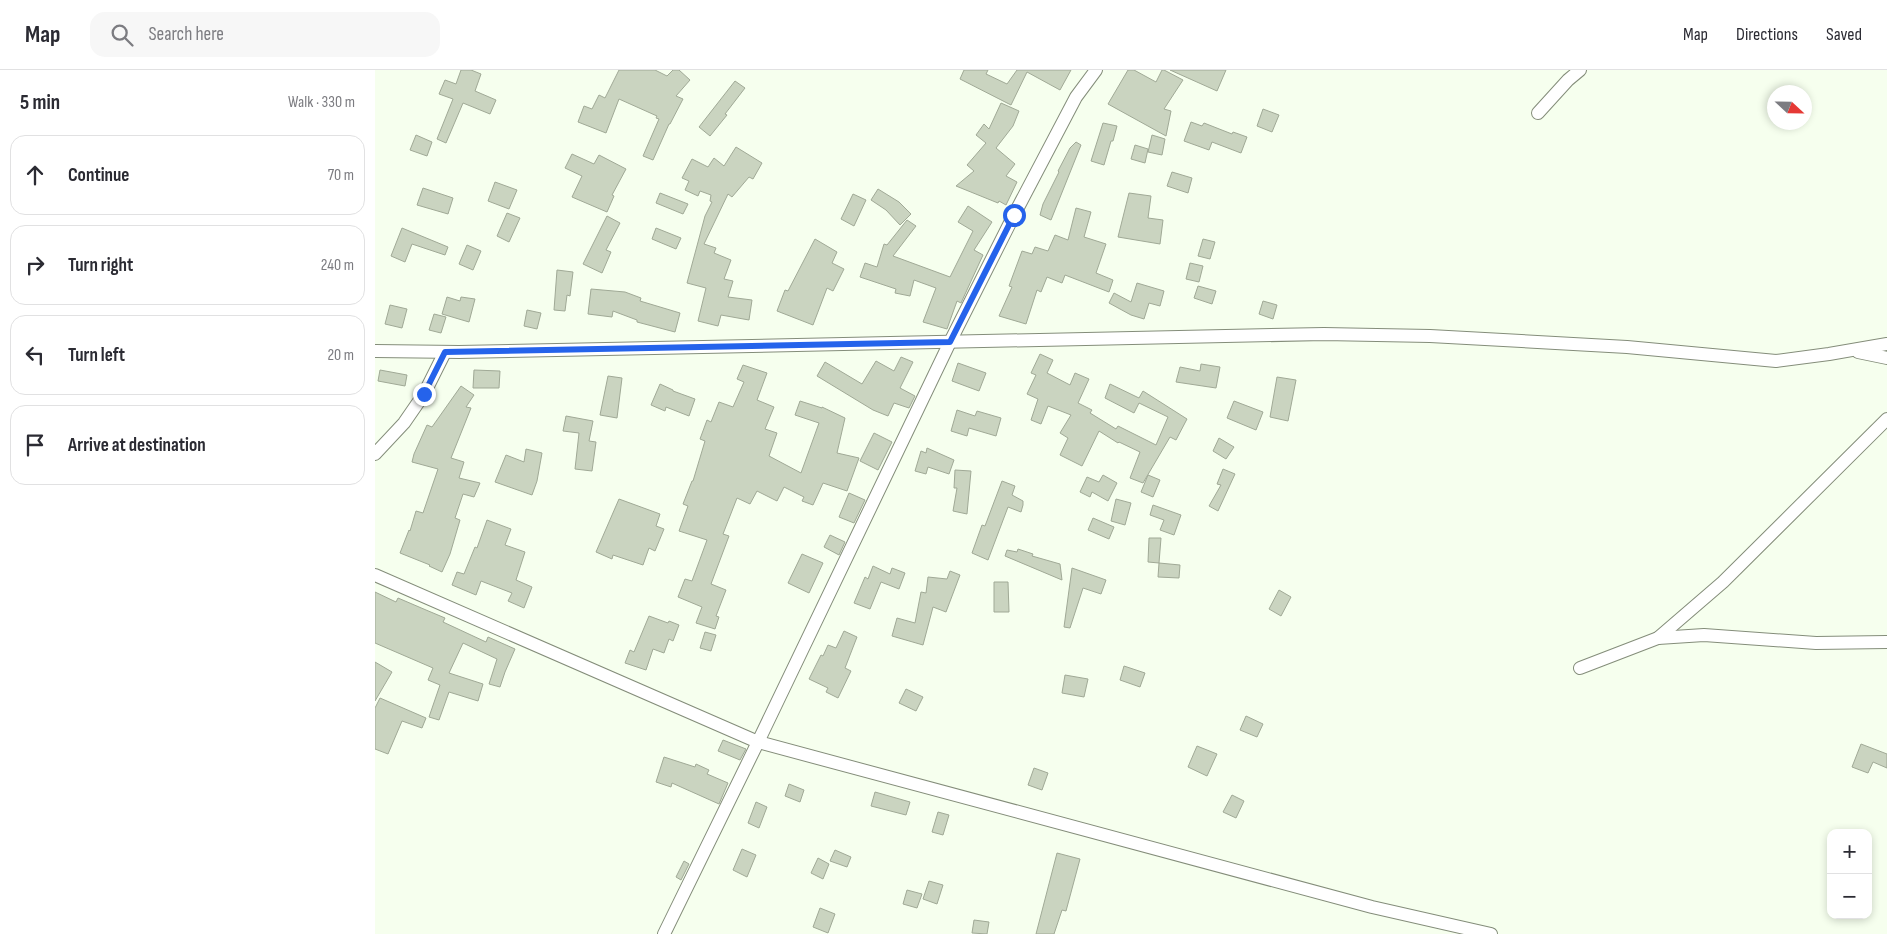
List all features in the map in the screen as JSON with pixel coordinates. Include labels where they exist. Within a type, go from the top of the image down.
[{"type":"street","points":[[664,934],[950,342],[1076,97],[1096,70]]},
{"type":"street","points":[[1538,113],[1580,70]]},
{"type":"street","points":[[375,351],[445,352],[1324,334],[1430,336],[1627,347],[1776,360],[1887,344]]},
{"type":"street","points":[[1853,350],[1887,358]]},
{"type":"street","points":[[375,454],[404,423],[424,394],[445,352]]},
{"type":"street","points":[[1658,638],[1723,582],[1887,419]]},
{"type":"street","points":[[375,575],[758,742],[1362,905],[1491,934]]},
{"type":"street","points":[[1579,668],[1658,638],[1704,635],[1816,643],[1887,642]]},
{"type":"building","points":[[461,70],[471,70],[481,74],[475,91],[496,100],[490,114],[463,103],[446,143],[437,139],[453,99],[439,94],[445,80],[456,84]]},
{"type":"building","points":[[619,70],[655,70],[667,76],[673,70],[679,70],[690,80],[676,96],[683,99],[669,124],[653,160],[643,156],[659,119],[656,118],[657,116],[619,99],[606,133],[578,122],[584,106],[592,109],[599,95],[605,98]]},
{"type":"building","points":[[964,70],[988,70],[986,74],[1007,84],[1017,70],[1071,70],[1060,90],[1027,72],[1011,105],[960,79]]},
{"type":"building","points":[[1128,70],[1134,70],[1156,82],[1162,70],[1183,80],[1164,109],[1171,111],[1166,136],[1108,104]]},
{"type":"building","points":[[1170,70],[1226,70],[1217,91]]},
{"type":"building","points":[[735,81],[745,88],[710,136],[699,127]]},
{"type":"building","points":[[1001,103],[1019,111],[1013,126],[996,148],[1015,164],[1006,176],[1017,182],[1006,205],[956,186],[974,171],[967,165],[986,143],[976,135],[984,124],[989,129]]},
{"type":"building","points":[[1263,109],[1279,115],[1272,132],[1257,126]]},
{"type":"building","points":[[1191,122],[1202,126],[1204,123],[1232,134],[1233,132],[1247,137],[1241,153],[1212,142],[1209,150],[1184,141]]},
{"type":"building","points":[[1103,123],[1117,126],[1104,165],[1091,161]]},
{"type":"building","points":[[416,135],[432,142],[427,156],[410,150]]},
{"type":"building","points":[[1152,135],[1165,139],[1162,155],[1148,152]]},
{"type":"building","points":[[1076,142],[1081,145],[1051,220],[1040,215],[1043,204],[1070,148]]},
{"type":"building","points":[[1135,145],[1148,149],[1145,163],[1131,159]]},
{"type":"building","points":[[736,147],[762,163],[753,179],[749,177],[732,197],[728,194],[704,244],[716,248],[714,253],[731,260],[724,279],[733,281],[728,297],[752,300],[749,320],[721,315],[718,326],[698,321],[706,288],[687,283],[705,216],[712,202],[710,201],[711,195],[700,191],[698,196],[685,190],[689,181],[682,178],[692,159],[708,167],[714,158],[724,166]]},
{"type":"building","points":[[572,154],[594,164],[599,155],[626,169],[612,195],[614,196],[607,212],[572,197],[582,176],[565,168]]},
{"type":"building","points":[[1172,172],[1192,178],[1188,193],[1167,186]]},
{"type":"building","points":[[495,182],[517,190],[509,209],[488,201]]},
{"type":"building","points":[[423,188],[453,198],[448,214],[417,205]]},
{"type":"building","points":[[878,189],[899,202],[911,214],[900,225],[886,210],[871,200]]},
{"type":"building","points":[[660,193],[688,204],[683,214],[656,203]]},
{"type":"building","points":[[1129,193],[1151,196],[1148,218],[1163,220],[1160,244],[1118,237]]},
{"type":"building","points":[[853,194],[866,200],[854,226],[841,219]]},
{"type":"building","points":[[968,206],[992,222],[974,250],[983,255],[961,303],[957,301],[947,329],[923,322],[936,288],[914,280],[910,296],[895,293],[896,289],[860,277],[865,263],[877,267],[884,244],[887,245],[907,220],[916,226],[893,256],[950,277],[973,231],[958,222]]},
{"type":"building","points":[[1076,208],[1091,212],[1084,237],[1106,244],[1096,273],[1113,280],[1109,292],[1065,275],[1062,283],[1047,277],[1041,292],[1037,290],[1026,324],[999,316],[1012,287],[1009,286],[1022,251],[1032,254],[1035,247],[1048,251],[1055,235],[1068,240]]},
{"type":"building","points":[[507,213],[520,218],[509,242],[497,236]]},
{"type":"building","points":[[607,216],[620,223],[606,250],[611,252],[602,273],[583,264]]},
{"type":"building","points":[[402,228],[448,247],[445,255],[412,244],[405,262],[391,256]]},
{"type":"building","points":[[656,228],[681,238],[676,249],[652,239]]},
{"type":"building","points":[[815,239],[837,252],[832,263],[844,269],[833,291],[827,288],[813,325],[777,311],[785,290],[788,291]]},
{"type":"building","points":[[1203,239],[1215,242],[1210,259],[1198,256]]},
{"type":"building","points":[[467,245],[481,251],[473,270],[459,264]]},
{"type":"building","points":[[1190,263],[1203,266],[1199,282],[1186,279]]},
{"type":"building","points":[[557,270],[573,272],[570,296],[567,295],[565,311],[554,310]]},
{"type":"building","points":[[1137,283],[1164,291],[1160,306],[1149,303],[1144,319],[1131,315],[1109,303],[1114,293],[1131,302]]},
{"type":"building","points":[[1198,286],[1216,291],[1212,304],[1194,298]]},
{"type":"building","points":[[591,289],[625,292],[641,298],[640,301],[680,313],[675,332],[637,322],[637,320],[613,311],[612,317],[588,314]]},
{"type":"building","points":[[447,297],[460,301],[461,297],[475,299],[469,322],[442,314]]},
{"type":"building","points":[[1263,301],[1277,305],[1273,319],[1259,314]]},
{"type":"building","points":[[390,305],[407,309],[402,328],[385,324]]},
{"type":"building","points":[[527,310],[541,313],[537,329],[524,326]]},
{"type":"building","points":[[434,314],[446,317],[441,333],[429,330]]},
{"type":"building","points":[[1040,354],[1053,360],[1047,373],[1070,385],[1075,373],[1089,379],[1078,403],[1092,410],[1090,413],[1116,429],[1118,426],[1156,445],[1168,417],[1139,403],[1134,413],[1105,398],[1110,384],[1139,398],[1143,391],[1187,419],[1176,440],[1170,437],[1143,483],[1130,478],[1140,452],[1118,443],[1099,431],[1082,466],[1060,455],[1068,438],[1060,433],[1071,415],[1048,406],[1041,424],[1031,420],[1038,399],[1027,394],[1036,375],[1031,373]]},
{"type":"building","points":[[901,357],[913,362],[900,388],[915,396],[909,408],[894,403],[888,416],[873,410],[817,376],[825,362],[862,384],[876,361],[894,371]]},
{"type":"building","points":[[958,363],[986,373],[979,391],[952,381]]},
{"type":"building","points":[[1201,364],[1220,367],[1216,388],[1176,382],[1180,367],[1200,371]]},
{"type":"building","points":[[743,365],[767,373],[757,400],[774,407],[765,429],[777,433],[769,456],[801,473],[819,423],[795,415],[800,401],[822,407],[845,418],[837,453],[859,458],[847,491],[823,483],[813,505],[802,501],[804,497],[784,487],[777,501],[757,491],[750,504],[737,498],[723,534],[729,536],[711,584],[726,590],[716,616],[719,617],[715,629],[696,623],[702,607],[678,597],[685,579],[692,581],[707,540],[679,531],[688,506],[683,504],[693,481],[705,441],[700,439],[707,420],[711,422],[719,402],[733,407],[744,382],[737,379]]},
{"type":"building","points":[[380,370],[407,375],[405,386],[378,381]]},
{"type":"building","points":[[474,370],[500,371],[499,388],[473,388]]},
{"type":"building","points":[[608,376],[622,378],[617,418],[600,415]]},
{"type":"building","points":[[1277,377],[1296,380],[1288,421],[1270,417]]},
{"type":"building","points":[[660,384],[695,399],[689,416],[666,407],[665,411],[651,405]]},
{"type":"building","points":[[461,386],[474,395],[466,407],[471,408],[451,458],[464,462],[459,478],[480,483],[474,497],[463,494],[455,518],[460,520],[450,554],[442,572],[400,553],[410,531],[416,511],[423,513],[438,469],[412,462],[414,454],[427,425],[432,427]]},
{"type":"building","points":[[1234,401],[1263,412],[1256,430],[1227,418]]},
{"type":"building","points":[[957,410],[975,416],[977,411],[1001,418],[996,436],[969,428],[967,436],[951,431]]},
{"type":"building","points":[[566,416],[593,421],[589,441],[596,442],[592,471],[575,469],[579,433],[563,431]]},
{"type":"building","points":[[874,433],[892,442],[878,470],[860,461]]},
{"type":"building","points":[[1219,438],[1234,447],[1226,459],[1213,451]]},
{"type":"building","points":[[927,448],[954,460],[949,474],[928,467],[926,474],[915,471],[921,451],[926,453]]},
{"type":"building","points":[[526,449],[542,453],[537,481],[532,495],[495,482],[506,455],[524,462]]},
{"type":"building","points":[[1223,469],[1235,474],[1218,511],[1209,506],[1221,485],[1217,484]]},
{"type":"building","points":[[955,470],[971,471],[967,514],[953,511],[957,488],[954,488]]},
{"type":"building","points":[[1103,475],[1117,483],[1108,501],[1092,492],[1090,497],[1080,492],[1087,477],[1099,482]]},
{"type":"building","points":[[1148,475],[1160,480],[1153,497],[1141,492]]},
{"type":"building","points":[[1002,481],[1015,486],[1012,495],[1023,501],[1023,505],[1021,512],[1008,507],[988,560],[972,553],[982,525],[985,526]]},
{"type":"building","points":[[849,493],[865,500],[854,523],[839,517]]},
{"type":"building","points":[[619,499],[660,514],[656,526],[664,529],[655,551],[649,548],[643,565],[613,555],[612,559],[596,552]]},
{"type":"building","points":[[1116,499],[1131,503],[1125,525],[1111,521]]},
{"type":"building","points":[[1153,505],[1181,515],[1174,535],[1160,530],[1164,520],[1150,515]]},
{"type":"building","points":[[1093,518],[1114,527],[1109,539],[1088,530]]},
{"type":"building","points":[[487,520],[511,529],[505,545],[525,552],[516,580],[532,587],[524,608],[508,601],[512,593],[481,581],[476,595],[452,585],[457,572],[464,574],[475,547],[477,548]]},
{"type":"building","points":[[830,535],[845,542],[839,555],[824,547]]},
{"type":"building","points":[[1149,538],[1161,538],[1159,563],[1148,562]]},
{"type":"building","points":[[1018,549],[1033,554],[1032,556],[1060,564],[1062,580],[1005,556],[1007,550],[1017,552]]},
{"type":"building","points":[[802,554],[823,563],[809,593],[788,583]]},
{"type":"building","points":[[1159,563],[1180,565],[1179,578],[1158,577]]},
{"type":"building","points":[[873,566],[890,574],[892,568],[905,573],[899,589],[881,582],[870,609],[854,603],[865,577],[868,579]]},
{"type":"building","points":[[1072,568],[1106,580],[1101,594],[1083,588],[1070,628],[1064,627]]},
{"type":"building","points":[[950,571],[960,575],[946,612],[933,607],[923,645],[892,636],[897,618],[915,623],[921,592],[926,593],[928,577],[947,579]]},
{"type":"building","points":[[994,582],[1008,582],[1009,612],[994,612]]},
{"type":"building","points":[[1279,590],[1291,597],[1281,616],[1269,609]]},
{"type":"building","points":[[375,592],[396,602],[398,598],[445,618],[443,622],[486,642],[488,637],[515,649],[500,687],[489,684],[497,659],[463,643],[449,673],[483,684],[478,701],[449,692],[439,720],[429,717],[440,685],[428,680],[433,668],[375,643]]},
{"type":"building","points":[[649,616],[679,625],[673,641],[669,639],[664,653],[653,649],[646,670],[625,663],[630,650],[634,652]]},
{"type":"building","points":[[844,631],[857,637],[845,668],[851,671],[838,698],[826,692],[828,688],[809,679],[828,645],[836,648]]},
{"type":"building","points":[[705,632],[716,635],[711,651],[700,648]]},
{"type":"building","points":[[375,662],[392,672],[375,701]]},
{"type":"building","points":[[1124,666],[1145,673],[1140,687],[1120,680]]},
{"type":"building","points":[[1065,675],[1088,679],[1084,697],[1062,693]]},
{"type":"building","points":[[906,689],[923,697],[916,711],[899,703]]},
{"type":"building","points":[[380,698],[426,718],[422,728],[402,721],[388,754],[375,749],[375,708]]},
{"type":"building","points":[[1246,716],[1263,724],[1257,737],[1240,730]]},
{"type":"building","points":[[723,740],[746,749],[740,760],[718,751]]},
{"type":"building","points":[[1861,744],[1887,754],[1887,768],[1873,762],[1868,773],[1852,767]]},
{"type":"building","points":[[1197,746],[1217,754],[1207,776],[1188,767]]},
{"type":"building","points":[[664,757],[695,767],[696,764],[709,770],[707,774],[728,783],[719,804],[672,783],[671,787],[656,782]]},
{"type":"building","points":[[1034,768],[1048,773],[1042,790],[1028,785]]},
{"type":"building","points":[[789,784],[804,790],[800,802],[785,796]]},
{"type":"building","points":[[875,792],[910,802],[906,815],[871,806]]},
{"type":"building","points":[[1232,795],[1244,801],[1236,818],[1223,812]]},
{"type":"building","points":[[756,802],[767,807],[759,828],[748,823]]},
{"type":"building","points":[[938,812],[949,815],[943,835],[932,832]]},
{"type":"building","points":[[742,849],[756,855],[747,877],[733,870]]},
{"type":"building","points":[[835,850],[851,857],[847,867],[830,861]]},
{"type":"building","points":[[1057,853],[1080,859],[1066,911],[1062,910],[1054,934],[1036,934]]},
{"type":"building","points":[[818,858],[829,864],[823,879],[811,873]]},
{"type":"building","points":[[684,861],[689,864],[681,880],[676,877]]},
{"type":"building","points":[[929,881],[943,885],[937,904],[923,899]]},
{"type":"building","points":[[907,890],[922,894],[917,908],[903,904]]},
{"type":"building","points":[[820,908],[835,914],[828,933],[813,927]]},
{"type":"building","points":[[974,920],[989,922],[987,934],[972,933]]},
{"type":"route","points":[[424,394],[445,352],[950,342],[1014,215]]}]
